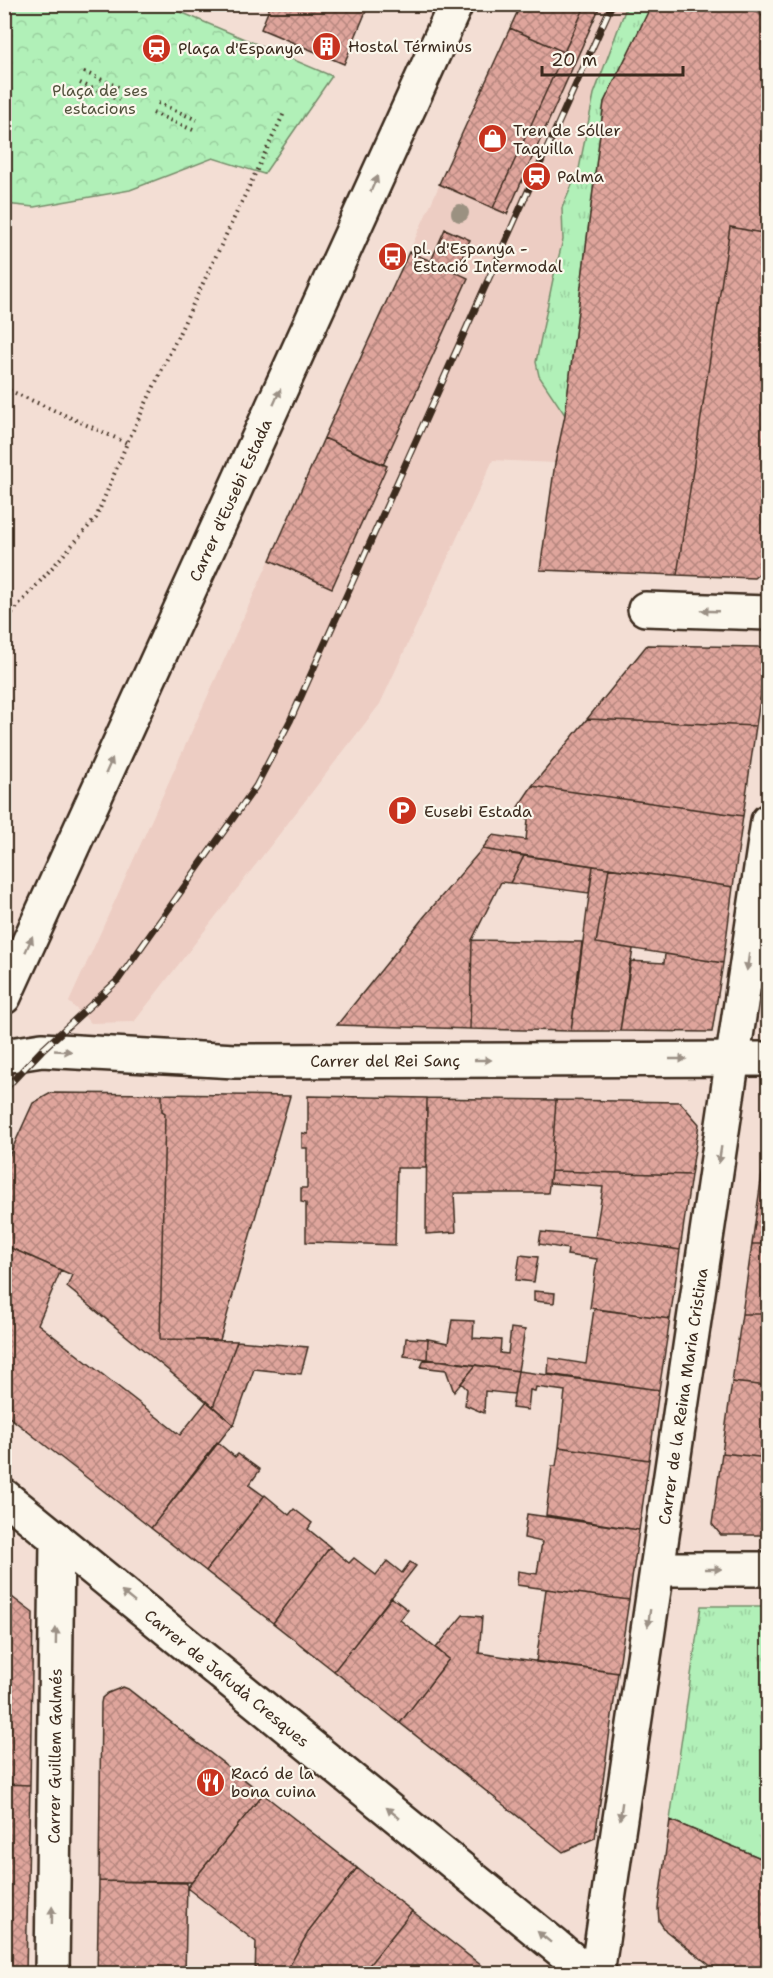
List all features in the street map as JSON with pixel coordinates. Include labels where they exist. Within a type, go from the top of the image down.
[{"type":"street","name":"Carrer d'Eusebi Estada","points":[[4,997],[456,4]]},
{"type":"street","points":[[645,609],[768,613]]},
{"type":"street","name":"Carrer de la Reina Maria Cristina","points":[[597,1974],[735,1058],[768,821]]},
{"type":"street","name":"Carrer del Rei Sanç","points":[[4,1056],[42,1050],[236,1061],[768,1059]]},
{"type":"street","name":"Carrer de Jafudà Cresques","points":[[4,1496],[590,1974]]},
{"type":"street","name":"Carrer Guillem Galmés","points":[[52,1974],[57,1539]]},
{"type":"street","points":[[657,1569],[768,1569]]},
{"type":"path","points":[[84,72],[123,89]]},
{"type":"path","points":[[80,83],[119,100]]},
{"type":"path","points":[[158,103],[197,120]]},
{"type":"path","points":[[153,113],[193,130]]},
{"type":"path","points":[[4,621],[96,518],[128,443],[284,113]]},
{"type":"path","points":[[4,388],[128,443]]},
{"type":"shaded area","points":[[521,5],[652,5],[604,102],[565,415],[555,463],[493,460],[380,704],[134,1022],[91,1023],[69,1002]]},
{"type":"green space","name":"Plaça de ses estacions","points":[[4,5],[164,5],[332,76],[264,174],[213,158],[130,190],[34,207],[5,204]]},
{"type":"green space","points":[[627,5],[652,5],[604,102],[565,415],[539,376],[536,362],[563,240],[562,208],[579,169],[594,94]]},
{"type":"green space","points":[[701,1606],[768,1606],[768,1861],[670,1820]]},
{"type":"building","name":"Hostal Términus","points":[[271,4],[369,4],[344,64],[261,29]]},
{"type":"building","points":[[521,4],[586,4],[493,208],[439,184]]},
{"type":"building","points":[[521,4],[586,4],[564,52],[510,28]]},
{"type":"building","points":[[586,4],[601,4],[507,214],[493,208]]},
{"type":"building","points":[[652,4],[748,4],[768,21],[768,234],[730,227],[677,575],[540,570],[555,463],[565,415],[604,102]]},
{"type":"building","points":[[730,227],[768,234],[768,567],[754,578],[677,575]]},
{"type":"building","points":[[445,229],[470,240],[455,272],[468,278],[383,465],[324,438],[409,252],[431,261]]},
{"type":"building","points":[[324,438],[387,466],[332,588],[270,560]]},
{"type":"building","points":[[647,645],[759,647],[765,650],[767,655],[756,726],[587,719]]},
{"type":"building","points":[[587,719],[756,726],[743,816],[532,786]]},
{"type":"building","points":[[532,786],[743,816],[733,887],[482,849],[493,835],[526,840],[528,820],[518,807]]},
{"type":"building","points":[[482,849],[524,856],[510,883],[501,882],[472,940],[470,1029],[337,1025],[423,918]]},
{"type":"building","points":[[524,856],[593,866],[589,893],[510,883]]},
{"type":"building","points":[[593,866],[609,868],[596,943],[633,949],[620,1031],[571,1031]]},
{"type":"building","points":[[609,868],[733,887],[723,963],[596,943]]},
{"type":"building","points":[[472,940],[582,942],[571,1031],[470,1029]]},
{"type":"building","points":[[665,954],[723,963],[712,1032],[620,1031],[630,961],[664,963]]},
{"type":"building","points":[[51,1093],[162,1094],[162,1111],[165,1113],[160,1339],[237,1341],[213,1407],[67,1287],[72,1275],[4,1245],[4,1167],[33,1103]]},
{"type":"building","points":[[162,1094],[290,1096],[220,1340],[160,1339],[165,1113],[162,1111]]},
{"type":"building","points":[[308,1096],[427,1098],[426,1168],[397,1168],[395,1245],[306,1242],[306,1203],[301,1202],[301,1188],[307,1188],[307,1148],[302,1148],[302,1133],[308,1134]]},
{"type":"building","points":[[427,1098],[556,1100],[548,1193],[454,1193],[456,1232],[426,1234]]},
{"type":"building","points":[[556,1100],[680,1102],[699,1124],[691,1175],[551,1171]]},
{"type":"building","points":[[768,1130],[768,1174],[762,1174]]},
{"type":"building","points":[[551,1171],[691,1175],[680,1250],[595,1237],[603,1187],[549,1183]]},
{"type":"building","points":[[762,1174],[768,1174],[768,1244],[752,1244]]},
{"type":"building","points":[[541,1232],[595,1237],[680,1250],[670,1319],[590,1308],[597,1259],[567,1255],[568,1249],[539,1244]]},
{"type":"building","points":[[752,1244],[768,1244],[768,1314],[742,1314]]},
{"type":"building","points":[[4,1245],[61,1270],[38,1324],[180,1435],[207,1401],[233,1424],[151,1528],[4,1413]]},
{"type":"building","points":[[520,1255],[538,1257],[534,1282],[516,1280]]},
{"type":"building","points":[[534,1291],[555,1293],[554,1303],[534,1301]]},
{"type":"building","points":[[594,1309],[670,1319],[659,1390],[548,1374],[549,1358],[586,1364]]},
{"type":"building","points":[[742,1314],[768,1314],[768,1386],[732,1382]]},
{"type":"building","points":[[452,1320],[474,1321],[473,1338],[501,1340],[500,1353],[508,1354],[511,1328],[525,1330],[518,1371],[427,1359],[428,1339],[448,1343]]},
{"type":"building","points":[[406,1338],[428,1339],[427,1359],[404,1356]]},
{"type":"building","points":[[237,1341],[308,1347],[301,1374],[254,1369],[234,1425],[213,1407]]},
{"type":"building","points":[[424,1360],[476,1365],[454,1392],[446,1370],[421,1367]]},
{"type":"building","points":[[476,1365],[518,1371],[514,1394],[485,1391],[484,1413],[465,1405],[467,1389],[461,1383]]},
{"type":"building","points":[[518,1371],[659,1390],[649,1460],[559,1447],[565,1391],[536,1387],[535,1391],[530,1390],[528,1410],[512,1408]]},
{"type":"building","points":[[732,1382],[768,1386],[768,1458],[722,1453]]},
{"type":"building","points":[[217,1442],[235,1457],[238,1454],[260,1470],[249,1485],[264,1496],[206,1571],[151,1528]]},
{"type":"building","points":[[559,1447],[649,1460],[639,1530],[546,1515],[552,1466],[556,1466]]},
{"type":"building","points":[[722,1453],[768,1458],[768,1535],[721,1535],[712,1524]]},
{"type":"building","points":[[265,1495],[289,1515],[294,1509],[312,1523],[308,1529],[330,1547],[273,1623],[206,1571]]},
{"type":"building","points":[[527,1514],[639,1530],[629,1600],[517,1585],[518,1571],[537,1574],[542,1542],[524,1538]]},
{"type":"building","points":[[330,1547],[349,1563],[354,1558],[376,1575],[387,1561],[402,1573],[410,1562],[416,1566],[334,1671],[273,1623]]},
{"type":"building","points":[[546,1589],[629,1600],[618,1673],[536,1662]]},
{"type":"building","points":[[4,1591],[33,1613],[30,1785],[4,1784]]},
{"type":"building","points":[[391,1597],[408,1610],[400,1620],[449,1659],[400,1723],[334,1671]]},
{"type":"building","points":[[463,1615],[482,1617],[479,1653],[618,1673],[595,1838],[563,1852],[400,1723],[449,1659],[436,1648]]},
{"type":"building","points":[[123,1687],[263,1794],[192,1882],[99,1881],[101,1703],[102,1698],[108,1693]]},
{"type":"building","points":[[4,1784],[30,1785],[26,1973],[4,1972]]},
{"type":"building","points":[[263,1794],[357,1868],[310,1929],[285,1974],[255,1974],[256,1942],[187,1888]]},
{"type":"building","points":[[670,1820],[768,1861],[768,1974],[721,1974],[666,1931],[659,1921],[658,1908]]},
{"type":"building","points":[[357,1868],[412,1911],[362,1974],[285,1974],[310,1929]]},
{"type":"building","points":[[99,1881],[187,1883],[185,1974],[97,1974]]},
{"type":"building","points":[[412,1911],[492,1974],[362,1974]]},
{"type":"railway","points":[[4,1090],[42,1050],[118,980],[256,786],[290,721],[612,4]]},
{"type":"place","name":"Hostal Términus","points":[[327,46]]},
{"type":"place","name":"Plaça d'Espanya","points":[[157,48]]},
{"type":"place","name":"Tren de Sóller Taquilla","points":[[492,139]]},
{"type":"place","name":"Palma","points":[[536,176]]},
{"type":"place","name":"pl. d'Espanya - Estació Intermodal","points":[[392,257]]},
{"type":"place","name":"Eusebi Estada","points":[[403,811]]},
{"type":"place","name":"Racó de la bona cuina","points":[[210,1782]]}]
